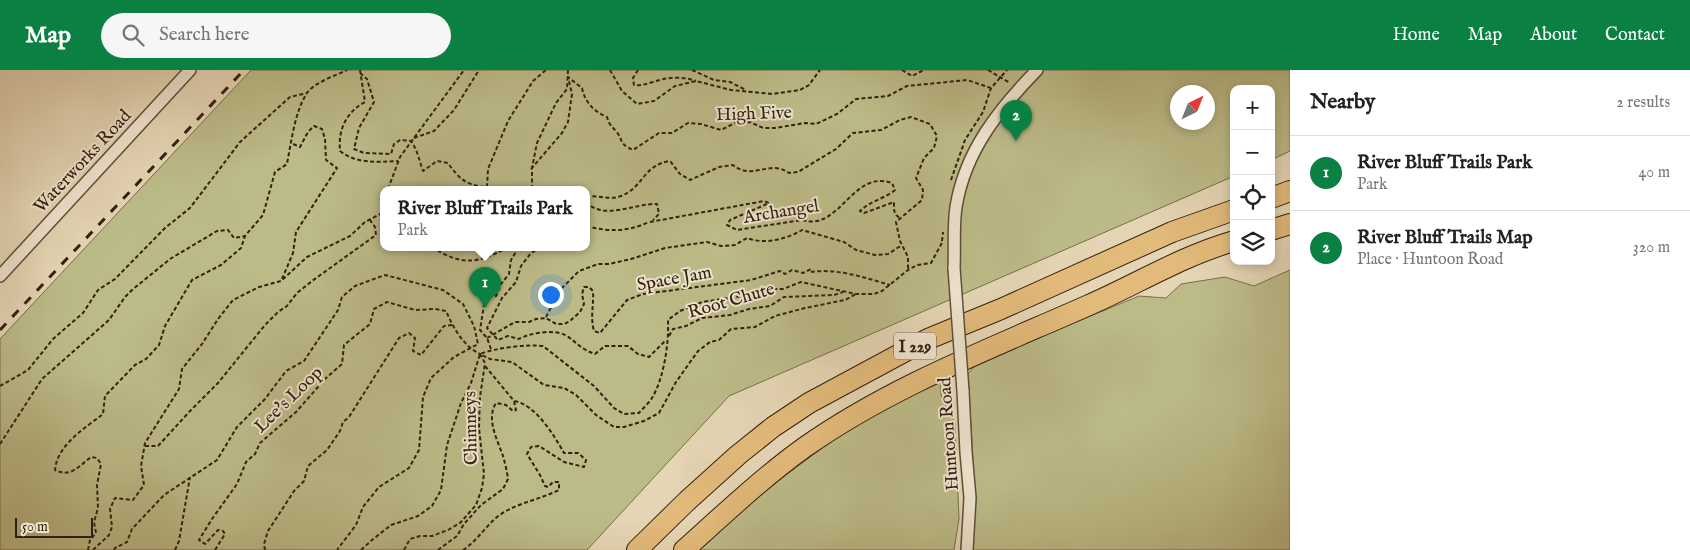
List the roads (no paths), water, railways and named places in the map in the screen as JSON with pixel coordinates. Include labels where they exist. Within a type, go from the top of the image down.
[{"type":"highway","points":[[1275,197],[1290,191]]},
{"type":"highway","name":"I 229","points":[[637,550],[738,455],[773,427],[809,403],[928,339],[1001,310],[1172,232],[1230,211]]},
{"type":"highway","points":[[1275,229],[1290,224]]},
{"type":"highway","name":"I 229","points":[[684,550],[767,477],[805,447],[863,411],[947,367],[1106,298],[1160,270],[1211,247],[1230,242]]},
{"type":"street","name":"Waterworks Road","points":[[0,276],[190,70]]},
{"type":"street","name":"Huntoon Road","points":[[967,550],[970,498],[954,268],[956,207],[964,179],[980,142],[994,118],[1037,70]]},
{"type":"railway","points":[[0,330],[244,70]]},
{"type":"place","name":"River Bluff Trails Map","points":[[1016,141]]},
{"type":"place","name":"River Bluff Trails Park","points":[[485,308]]}]
